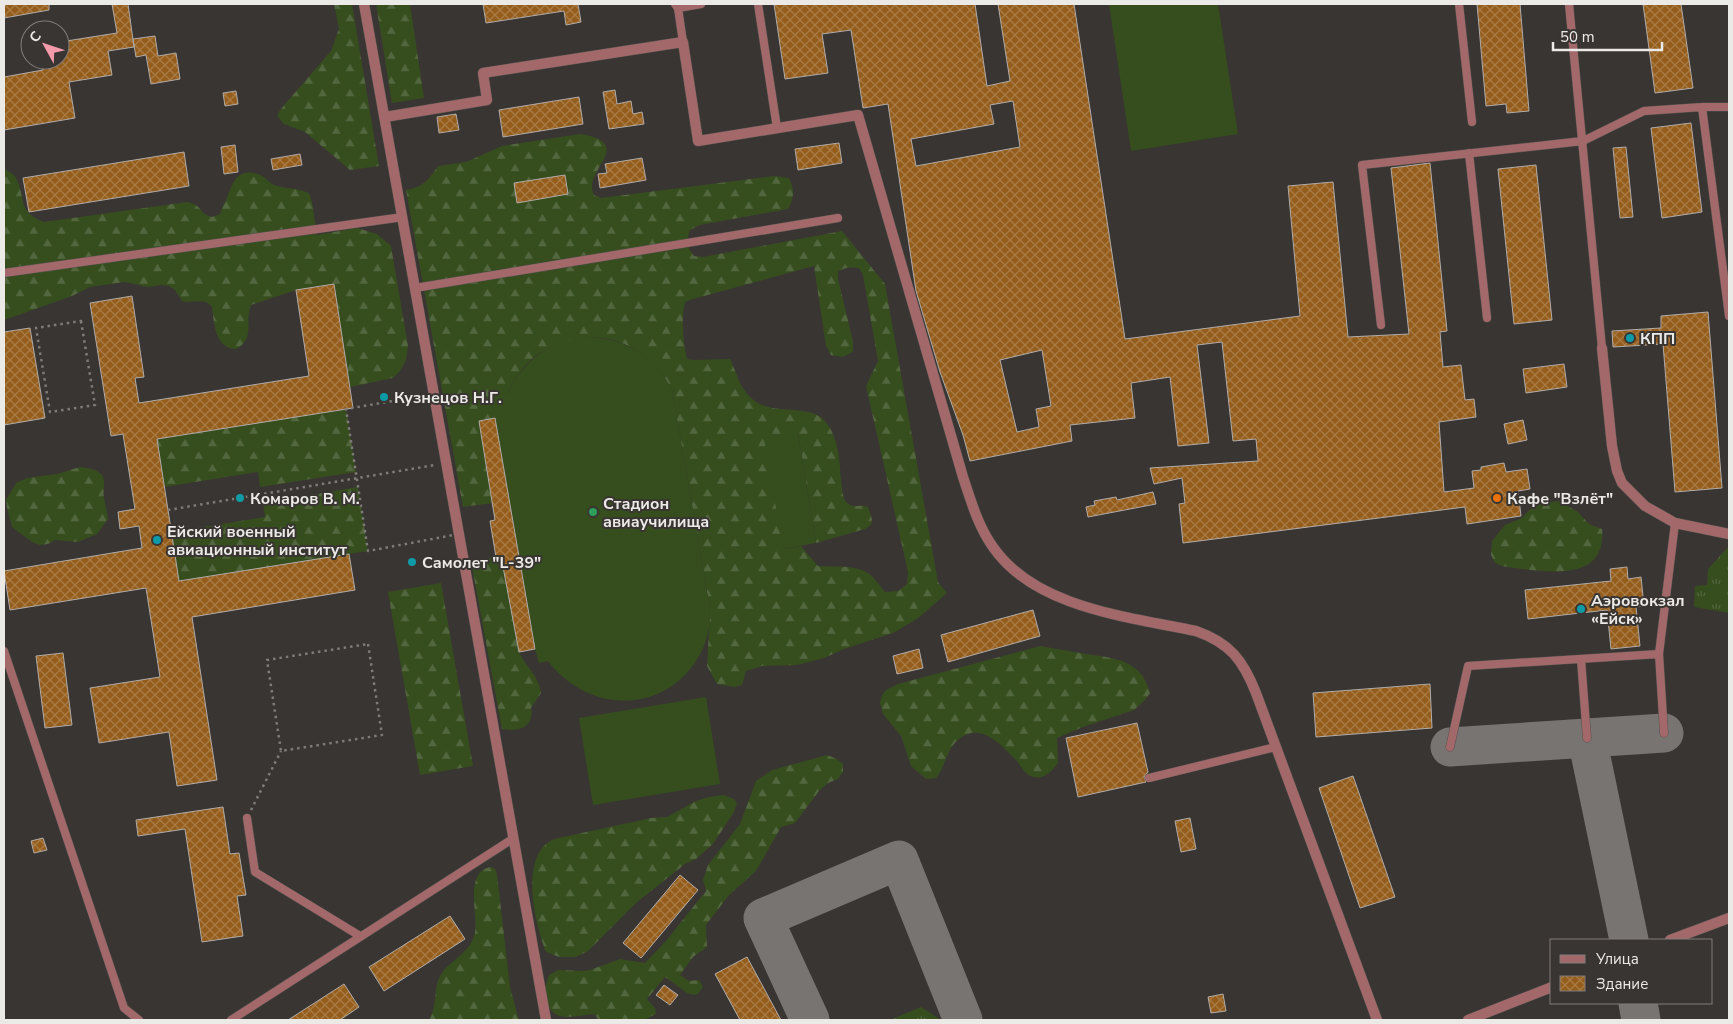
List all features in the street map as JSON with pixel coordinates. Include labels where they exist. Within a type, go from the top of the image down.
[{"type":"street","points":[[364,4],[434,394]]},
{"type":"street","points":[[385,117],[487,100],[483,74],[683,42],[698,141],[858,115],[963,477],[980,523],[994,548],[1003,560],[1016,571],[1054,596],[1093,609],[1196,632],[1219,642],[1236,656],[1248,672],[1377,1020]]},
{"type":"street","points":[[1602,348],[1611,438],[1617,471],[1622,483],[1636,497],[1657,513],[1676,523],[1729,534]]},
{"type":"street","points":[[459,534],[546,1020]]},
{"type":"street","points":[[1673,939],[1729,918]]},
{"type":"street","points":[[1468,1020],[1550,988]]},
{"type":"lane","points":[[683,42],[676,6],[701,4]]},
{"type":"lane","points":[[758,4],[777,128]]},
{"type":"lane","points":[[1459,4],[1472,122]]},
{"type":"lane","points":[[1569,4],[1602,348]]},
{"type":"lane","points":[[1702,107],[1729,316]]},
{"type":"lane","points":[[1381,325],[1362,164],[1583,141],[1644,111],[1729,107]]},
{"type":"lane","points":[[1469,153],[1487,318]]},
{"type":"lane","points":[[4,273],[403,217]]},
{"type":"lane","points":[[415,288],[838,218]]},
{"type":"lane","points":[[1664,733],[1659,654],[1676,523]]},
{"type":"lane","points":[[4,651],[124,1008],[139,1020]]},
{"type":"lane","points":[[1450,747],[1468,666],[1659,654]]},
{"type":"lane","points":[[1581,659],[1587,738]]},
{"type":"lane","points":[[1149,778],[1276,747]]},
{"type":"lane","points":[[246,818],[255,872],[360,936]]},
{"type":"lane","points":[[231,1020],[514,838]]},
{"type":"path","points":[[82,321],[94,405],[50,412],[36,328],[82,321]]},
{"type":"path","points":[[434,394],[459,534],[368,551],[346,409],[434,394]]},
{"type":"path","points":[[168,510],[447,463]]},
{"type":"path","points":[[246,818],[281,751],[267,660],[368,644],[382,735],[281,751]]},
{"type":"green space","points":[[334,4],[352,4],[379,166],[350,170],[305,132],[284,124],[277,116],[280,110],[331,51],[339,29]]},
{"type":"green space","points":[[376,4],[410,4],[424,98],[392,103]]},
{"type":"green space","points":[[1109,4],[1218,4],[1238,134],[1131,151]]},
{"type":"green space","points":[[580,134],[597,138],[605,144],[606,151],[592,186],[594,195],[601,198],[774,176],[789,178],[793,194],[788,209],[700,225],[690,230],[688,244],[694,256],[703,257],[842,231],[885,284],[938,582],[947,593],[917,619],[893,633],[844,649],[824,658],[797,665],[762,666],[746,671],[742,685],[734,687],[717,684],[707,666],[710,609],[672,390],[651,362],[638,351],[608,339],[592,337],[574,339],[542,352],[527,364],[511,386],[495,418],[479,421],[492,503],[463,507],[406,190],[417,187],[425,182],[438,166],[466,162],[502,146]],"holes":[[[814,266],[826,346],[831,355],[842,357],[853,352],[853,341],[838,272],[848,268],[859,268],[863,275],[878,361],[866,386],[908,572],[907,584],[898,591],[885,592],[873,577],[862,570],[847,567],[818,566],[801,546],[783,549],[798,433],[816,543],[865,529],[871,525],[872,519],[868,507],[852,506],[844,499],[837,446],[830,428],[823,419],[804,411],[771,408],[751,398],[739,380],[730,359],[687,359],[683,330],[685,302]]]},
{"type":"green space","points":[[4,169],[16,178],[29,214],[44,222],[187,202],[196,205],[205,214],[212,217],[220,214],[236,179],[240,175],[251,172],[263,176],[274,185],[309,193],[317,235],[357,228],[377,234],[391,246],[408,346],[406,360],[400,371],[393,378],[350,387],[334,284],[296,290],[251,305],[248,335],[242,345],[236,349],[229,348],[220,340],[215,327],[212,307],[209,304],[202,301],[182,301],[175,290],[169,286],[162,285],[148,287],[124,282],[90,287],[72,296],[4,320]]},
{"type":"green space","name":"Стадион авиаучилища","points":[[587,337],[614,341],[637,351],[647,358],[665,377],[672,390],[710,609],[706,641],[691,669],[673,685],[653,696],[631,700],[609,699],[586,692],[566,680],[548,661],[539,663],[535,649],[519,652],[502,556],[496,557],[490,521],[495,520],[479,421],[495,418],[492,396],[508,393],[514,381],[530,362],[550,347],[561,342]]},
{"type":"green space","points":[[346,409],[356,472],[260,487],[258,472],[164,487],[157,439]]},
{"type":"green space","points":[[798,433],[816,543],[783,549],[764,438]]},
{"type":"green space","points":[[80,467],[96,470],[104,479],[104,497],[108,519],[97,534],[78,542],[55,540],[48,544],[40,545],[32,542],[12,527],[6,500],[16,483],[27,478],[57,474]]},
{"type":"green space","points":[[358,487],[368,551],[179,581],[171,532],[265,517],[263,503]]},
{"type":"green space","points":[[1559,501],[1578,512],[1589,524],[1602,529],[1602,541],[1598,553],[1591,562],[1582,567],[1558,571],[1505,567],[1495,563],[1491,555],[1492,541],[1505,525],[1522,518],[1535,504]]},
{"type":"green space","points":[[1729,546],[1729,613],[1694,607],[1695,586],[1707,585],[1708,569]]},
{"type":"green space","points":[[501,556],[519,652],[538,682],[541,693],[531,708],[528,724],[514,730],[502,729],[471,561]]},
{"type":"green space","points":[[441,583],[473,766],[420,775],[388,592]]},
{"type":"green space","points":[[1040,646],[1117,659],[1134,667],[1141,674],[1150,693],[1134,710],[1057,738],[1058,763],[1044,776],[1036,777],[1026,773],[1017,761],[998,743],[983,734],[975,733],[967,734],[955,743],[936,778],[926,779],[911,766],[901,736],[883,714],[880,703],[882,695],[886,690],[898,684]]},
{"type":"green space","points":[[706,697],[720,784],[593,805],[579,718]]},
{"type":"green space","points":[[827,755],[843,764],[843,772],[838,779],[828,783],[819,791],[795,823],[781,827],[756,871],[729,895],[706,925],[707,947],[693,957],[680,975],[689,981],[699,980],[703,987],[698,994],[687,993],[665,977],[647,999],[655,1008],[656,1014],[644,1020],[598,1020],[595,1014],[568,1017],[556,1015],[552,1011],[548,1005],[546,994],[549,975],[558,970],[590,970],[620,959],[645,963],[665,942],[706,891],[703,880],[708,865],[740,824],[756,781],[772,770]]},
{"type":"green space","points":[[724,795],[734,799],[737,803],[734,812],[713,844],[696,859],[685,864],[636,903],[588,951],[576,957],[559,957],[546,952],[534,908],[532,891],[536,859],[543,847],[554,839],[651,818],[667,817],[696,801]]},
{"type":"green space","points":[[491,867],[495,869],[497,874],[510,987],[519,1020],[429,1020],[434,1008],[440,976],[465,951],[473,939],[475,932],[475,885],[478,876],[483,870]]},
{"type":"green space","points":[[921,1007],[941,1020],[890,1020]]},
{"type":"building","points":[[4,4],[49,4],[49,10],[4,18]]},
{"type":"building","points":[[112,4],[128,4],[134,47],[108,51],[112,75],[69,82],[75,118],[4,130],[4,77],[43,70],[70,70],[70,40],[117,33]]},
{"type":"building","points":[[483,4],[578,4],[581,22],[566,25],[564,11],[486,23]]},
{"type":"building","points":[[774,4],[975,4],[987,86],[1010,81],[998,4],[1074,4],[1125,339],[1300,316],[1288,186],[1333,182],[1348,337],[1409,334],[1391,168],[1430,163],[1447,331],[1440,332],[1443,367],[1461,365],[1465,400],[1474,399],[1476,417],[1439,422],[1444,492],[1474,488],[1472,471],[1481,470],[1481,467],[1504,463],[1506,472],[1527,469],[1530,489],[1518,491],[1521,516],[1467,524],[1465,507],[1183,543],[1179,504],[1185,503],[1182,478],[1154,484],[1150,468],[1258,461],[1256,439],[1233,441],[1222,342],[1197,345],[1209,443],[1178,446],[1170,377],[1131,383],[1135,418],[1070,425],[1072,441],[970,461],[963,435],[940,372],[916,291],[888,104],[863,108],[851,30],[822,34],[828,73],[785,79]],"holes":[[[1013,101],[1020,147],[916,166],[911,139],[994,124],[990,105]],[[1042,350],[1051,406],[1036,409],[1039,427],[1017,432],[1000,360]]]},
{"type":"building","points":[[1477,4],[1520,4],[1529,111],[1507,113],[1506,104],[1486,106]]},
{"type":"building","points":[[1643,4],[1681,4],[1693,88],[1655,93]]},
{"type":"building","points":[[155,36],[158,56],[176,53],[180,79],[151,84],[146,55],[136,57],[133,39]]},
{"type":"building","points":[[615,90],[617,104],[631,101],[633,114],[642,112],[644,124],[609,129],[603,92]]},
{"type":"building","points":[[236,91],[238,104],[225,106],[223,93]]},
{"type":"building","points":[[579,97],[583,124],[503,137],[499,110]]},
{"type":"building","points":[[456,114],[459,130],[439,133],[437,117]]},
{"type":"building","points":[[1691,123],[1702,212],[1662,218],[1651,128]]},
{"type":"building","points":[[839,143],[842,163],[798,170],[795,149]]},
{"type":"building","points":[[235,145],[238,172],[224,174],[221,147]]},
{"type":"building","points":[[1626,147],[1633,217],[1620,218],[1613,148]]},
{"type":"building","points":[[184,152],[189,186],[29,212],[23,178]]},
{"type":"building","points":[[300,154],[302,165],[273,170],[271,159]]},
{"type":"building","points":[[642,158],[646,180],[600,188],[598,174],[607,173],[605,164]]},
{"type":"building","points":[[1536,165],[1552,320],[1514,324],[1498,169]]},
{"type":"building","points":[[565,175],[568,194],[517,203],[514,183]]},
{"type":"building","name":"Ейский военный авиационный институт","points":[[334,284],[353,408],[157,439],[179,581],[349,554],[355,590],[192,617],[217,780],[177,786],[169,732],[99,743],[90,688],[160,677],[146,588],[10,610],[4,571],[142,548],[139,526],[120,529],[118,512],[135,509],[123,434],[111,436],[90,303],[132,296],[144,377],[135,378],[139,403],[309,376],[296,290]]},
{"type":"building","points":[[1708,312],[1722,488],[1675,492],[1663,344],[1613,347],[1612,331],[1661,328],[1661,316]]},
{"type":"building","points":[[30,328],[45,418],[4,425],[4,332]]},
{"type":"building","points":[[1564,364],[1567,387],[1526,393],[1523,369]]},
{"type":"building","points":[[495,418],[535,649],[519,652],[501,556],[496,557],[490,521],[495,520],[479,421]]},
{"type":"building","points":[[1523,420],[1527,440],[1508,444],[1504,424]]},
{"type":"building","points":[[1153,492],[1156,504],[1088,517],[1086,507],[1095,505],[1094,501],[1116,497],[1117,500]]},
{"type":"building","name":"Аэровокзал «Ейск»","points":[[1627,567],[1628,579],[1641,577],[1644,606],[1636,607],[1640,646],[1611,649],[1607,610],[1528,619],[1525,590],[1611,581],[1610,569]]},
{"type":"building","points":[[1033,610],[1040,636],[948,662],[941,635]]},
{"type":"building","points":[[919,649],[923,668],[897,674],[893,656]]},
{"type":"building","points":[[63,653],[72,725],[45,728],[36,656]]},
{"type":"building","points":[[1430,684],[1432,728],[1316,737],[1313,693]]},
{"type":"building","points":[[1137,723],[1148,772],[1144,777],[1146,782],[1078,797],[1066,738]]},
{"type":"building","points":[[1353,776],[1395,897],[1360,908],[1319,788]]},
{"type":"building","points":[[223,807],[230,854],[239,853],[246,895],[237,896],[243,936],[202,942],[185,829],[138,836],[136,820]]},
{"type":"building","points":[[1190,818],[1196,849],[1181,852],[1175,821]]},
{"type":"building","points":[[43,838],[47,850],[34,853],[31,841]]},
{"type":"building","points":[[680,875],[698,890],[641,958],[623,943]]},
{"type":"building","points":[[450,916],[465,939],[384,991],[369,967]]},
{"type":"building","points":[[747,957],[781,1020],[740,1020],[715,974]]},
{"type":"building","points":[[344,984],[359,1007],[340,1020],[288,1020]]},
{"type":"building","points":[[664,985],[678,995],[670,1005],[656,995]]},
{"type":"building","points":[[1223,994],[1226,1011],[1211,1013],[1208,997]]},
{"type":"taxiway","points":[[1450,747],[1664,733]]},
{"type":"taxiway","points":[[1587,738],[1629,939]]},
{"type":"taxiway","points":[[810,1020],[763,918],[899,860],[963,1020]]},
{"type":"taxiway","points":[[1638,1004],[1641,1020]]},
{"type":"place","name":"КПП","points":[[1630,338]]},
{"type":"place","name":"Кузнецов Н.Г.","points":[[384,397]]},
{"type":"place","name":"Комаров В. М.","points":[[240,498]]},
{"type":"place","name":"Кафе \"Взлёт\"","points":[[1497,498]]},
{"type":"place","name":"Стадион авиаучилища","points":[[593,512]]},
{"type":"place","name":"Ейский военный авиационный институт","points":[[157,540]]},
{"type":"place","name":"Самолет \"L-39\"","points":[[412,562]]},
{"type":"place","name":"Аэровокзал «Ейск»","points":[[1581,609]]}]
